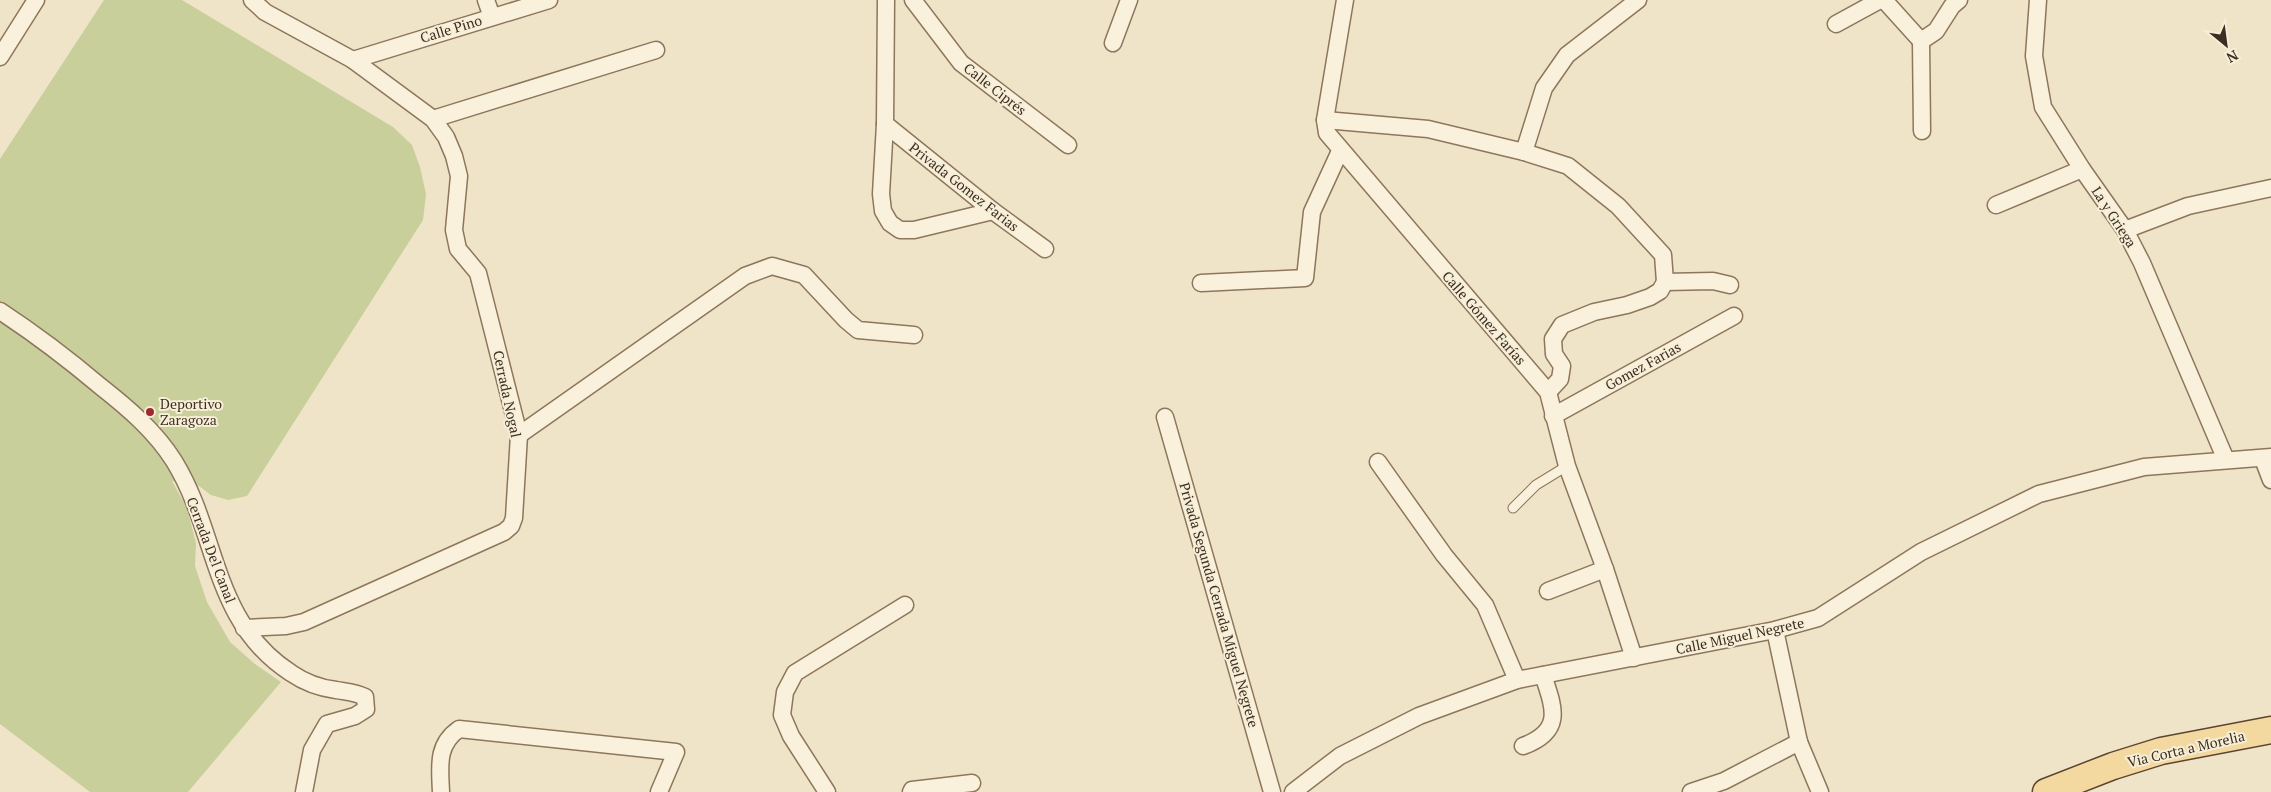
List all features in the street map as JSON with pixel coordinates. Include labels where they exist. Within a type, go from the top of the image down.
[{"type":"main road","name":"Via Corta a Morelia","points":[[2046,792],[2113,766],[2161,751],[2271,730]]},
{"type":"street","points":[[0,58],[36,0]]},
{"type":"street","name":"Cerrada Nogal","points":[[244,628],[286,626],[304,622],[504,532],[511,526],[514,518],[519,435],[478,273],[458,250],[454,230],[459,176],[454,156],[446,137],[433,119],[353,60],[265,12],[252,0]]},
{"type":"street","points":[[486,0],[492,17]]},
{"type":"street","name":"Calle Pino","points":[[353,60],[549,0]]},
{"type":"street","points":[[886,0],[885,124],[881,194],[883,211],[890,224],[900,230],[914,230],[993,212]]},
{"type":"street","name":"Calle Ciprés","points":[[913,0],[961,63],[1068,145]]},
{"type":"street","points":[[1113,43],[1129,0]]},
{"type":"street","points":[[1345,0],[1325,120],[1428,129],[1524,152],[1568,166],[1618,206],[1663,255],[1665,282],[1660,291],[1650,297],[1627,305],[1594,312],[1562,325],[1553,339],[1554,354],[1562,366],[1560,379],[1548,392]]},
{"type":"street","points":[[1524,152],[1544,88],[1567,55],[1638,0]]},
{"type":"street","points":[[1836,24],[1880,0]]},
{"type":"street","points":[[1884,0],[1921,41],[1922,131]]},
{"type":"street","points":[[1921,41],[1936,31],[1952,6],[1959,0]]},
{"type":"street","name":"La y Griega","points":[[2038,0],[2034,56],[2043,107],[2082,169],[2126,230],[2142,263],[2226,460]]},
{"type":"street","points":[[433,119],[656,50]]},
{"type":"street","name":"Calle Gómez Farías","points":[[1325,120],[1327,133],[1340,151],[1548,392],[1568,466],[1606,569],[1634,658]]},
{"type":"street","name":"Privada Gomez Farias","points":[[885,124],[993,212],[1045,249]]},
{"type":"street","points":[[1201,283],[1305,278],[1312,212],[1340,151]]},
{"type":"street","points":[[1996,206],[2082,169]]},
{"type":"street","points":[[2126,230],[2188,206],[2271,188]]},
{"type":"street","points":[[519,435],[745,276],[772,266],[804,276],[858,330],[914,334]]},
{"type":"street","points":[[1665,282],[1713,281],[1730,285]]},
{"type":"street","name":"Cerrada Del Canal","points":[[0,311],[44,340],[142,420],[174,461],[200,514],[212,558],[230,603],[244,628],[290,673],[313,685],[354,691],[365,697],[366,709],[355,716],[327,724],[312,750],[304,792]]},
{"type":"street","name":"Gomez Farias","points":[[1553,416],[1734,316]]},
{"type":"street","name":"Privada Segunda Cerrada Miguel Negrete","points":[[1165,417],[1272,792]]},
{"type":"street","points":[[2267,458],[2271,480]]},
{"type":"street","name":"Calle Miguel Negrete","points":[[1293,792],[1340,756],[1419,716],[1516,680],[1775,630],[1818,618],[1921,552],[2039,494],[2144,467],[2267,458]]},
{"type":"street","points":[[1378,462],[1444,556],[1485,605],[1516,680]]},
{"type":"street","points":[[1548,591],[1606,569]]},
{"type":"street","points":[[827,792],[791,736],[782,715],[785,692],[796,673],[905,605]]},
{"type":"street","points":[[1775,630],[1799,742],[1820,792]]},
{"type":"street","points":[[1523,746],[1540,740],[1550,726],[1554,708],[1542,675]]},
{"type":"street","points":[[441,792],[440,762],[446,739],[459,729],[676,752],[659,792]]},
{"type":"street","points":[[1690,792],[1724,781],[1799,742]]},
{"type":"street","points":[[912,792],[912,790],[972,783]]},
{"type":"lane","points":[[1513,508],[1536,485],[1568,466]]},
{"type":"green space","name":"Deportivo Zaragoza","points":[[104,0],[182,0],[393,127],[412,145],[420,167],[426,194],[423,220],[247,496],[228,500],[211,495],[199,486],[172,481],[187,508],[196,543],[195,566],[207,602],[230,642],[255,664],[281,682],[188,792],[90,792],[0,724],[0,159]]},
{"type":"place","name":"Deportivo Zaragoza","points":[[150,412]]}]
